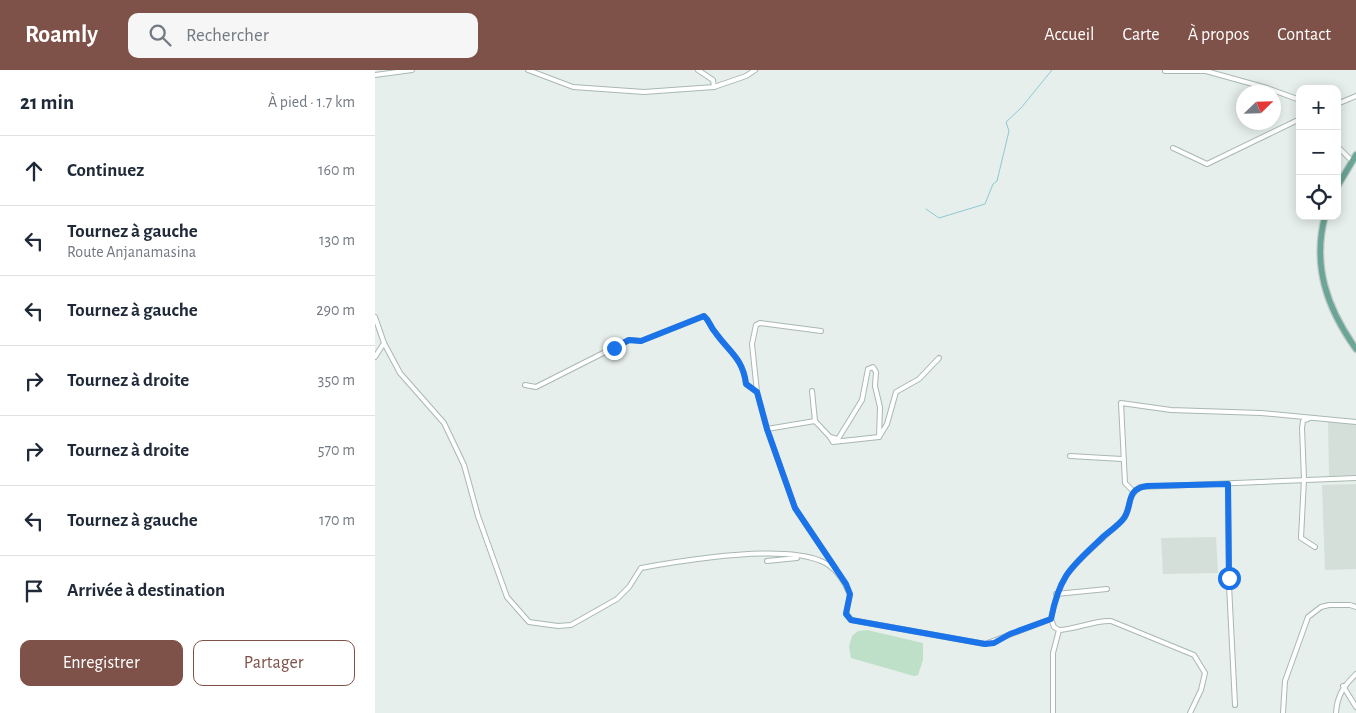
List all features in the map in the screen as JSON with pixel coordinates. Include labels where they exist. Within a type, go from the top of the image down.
[{"type":"main road","points":[[1341,180],[1356,155]]},
{"type":"main road","points":[[1324,220],[1321,232],[1320,260],[1327,298],[1356,349]]},
{"type":"street","points":[[375,76],[412,70]]},
{"type":"street","points":[[527,70],[573,86],[644,92],[714,87],[746,76],[755,70]]},
{"type":"street","points":[[698,70],[713,80],[714,87]]},
{"type":"street","points":[[1165,71],[1207,71],[1296,99]]},
{"type":"street","points":[[1341,102],[1356,96]]},
{"type":"street","points":[[1173,148],[1207,164],[1296,121]]},
{"type":"street","points":[[1341,150],[1352,161]]},
{"type":"street","points":[[525,385],[536,387],[629,340],[641,341],[704,316],[743,365],[746,384],[757,392]]},
{"type":"street","points":[[375,317],[384,343],[399,373],[444,423],[464,465],[478,516],[507,597],[529,622],[571,626],[617,600],[629,587],[641,568],[679,561],[784,553],[821,561],[839,573]]},
{"type":"street","points":[[821,331],[767,322],[755,325],[752,344],[757,392],[767,429],[795,508],[827,558],[839,573],[850,594],[846,614],[851,620],[985,644],[994,643],[1010,634],[1051,619]]},
{"type":"street","points":[[375,357],[384,343]]},
{"type":"street","points":[[812,391],[815,421],[833,442],[841,443],[879,437],[887,424],[896,392],[919,378],[939,358]]},
{"type":"street","points":[[829,437],[838,439],[853,418],[863,400],[868,369],[873,367],[876,372],[875,386],[880,407],[879,437]]},
{"type":"street","points":[[1133,492],[1125,483],[1122,459],[1121,403],[1171,410],[1314,416],[1356,422]]},
{"type":"street","points":[[1314,416],[1303,421],[1304,479],[1301,538],[1315,547]]},
{"type":"street","points":[[767,429],[815,421]]},
{"type":"street","points":[[1070,456],[1122,459]]},
{"type":"street","points":[[1191,713],[1201,690],[1205,673],[1194,655],[1111,621],[1102,620],[1083,627],[1059,630],[1055,627],[1051,619],[1056,594],[1067,572],[1125,517],[1133,492],[1140,487],[1356,478]]},
{"type":"street","points":[[1228,484],[1229,584],[1235,705]]},
{"type":"street","points":[[767,561],[801,557]]},
{"type":"street","points":[[1056,594],[1107,588]]},
{"type":"street","points":[[1283,713],[1285,681],[1308,617],[1321,607],[1356,605]]},
{"type":"street","points":[[1053,713],[1053,653],[1059,630]]},
{"type":"street","points":[[1336,713],[1338,696],[1343,686],[1356,674]]},
{"type":"street","points":[[1343,686],[1356,707]]},
{"type":"shaded area","points":[[1328,420],[1356,423],[1356,475],[1329,476]]},
{"type":"shaded area","points":[[1356,484],[1356,569],[1325,570],[1322,485]]},
{"type":"shaded area","points":[[1216,537],[1218,573],[1163,574],[1161,538]]},
{"type":"green space","points":[[867,630],[923,643],[923,660],[918,675],[914,676],[851,658],[849,647],[852,636],[858,631]]},
{"type":"waterway","points":[[926,209],[939,218],[985,204],[993,184],[997,181],[1009,131],[1006,122],[1021,108],[1052,70]]},
{"type":"route","points":[[614,348],[629,340],[641,341],[670,331],[686,325],[696,318],[704,316],[709,321],[717,336],[722,339],[743,365],[746,384],[757,392],[767,429],[795,508],[846,584],[850,594],[846,614],[851,620],[985,644],[994,643],[1010,634],[1051,619],[1057,590],[1067,572],[1125,517],[1128,502],[1133,492],[1140,487],[1147,486],[1228,484],[1229,578]]}]
